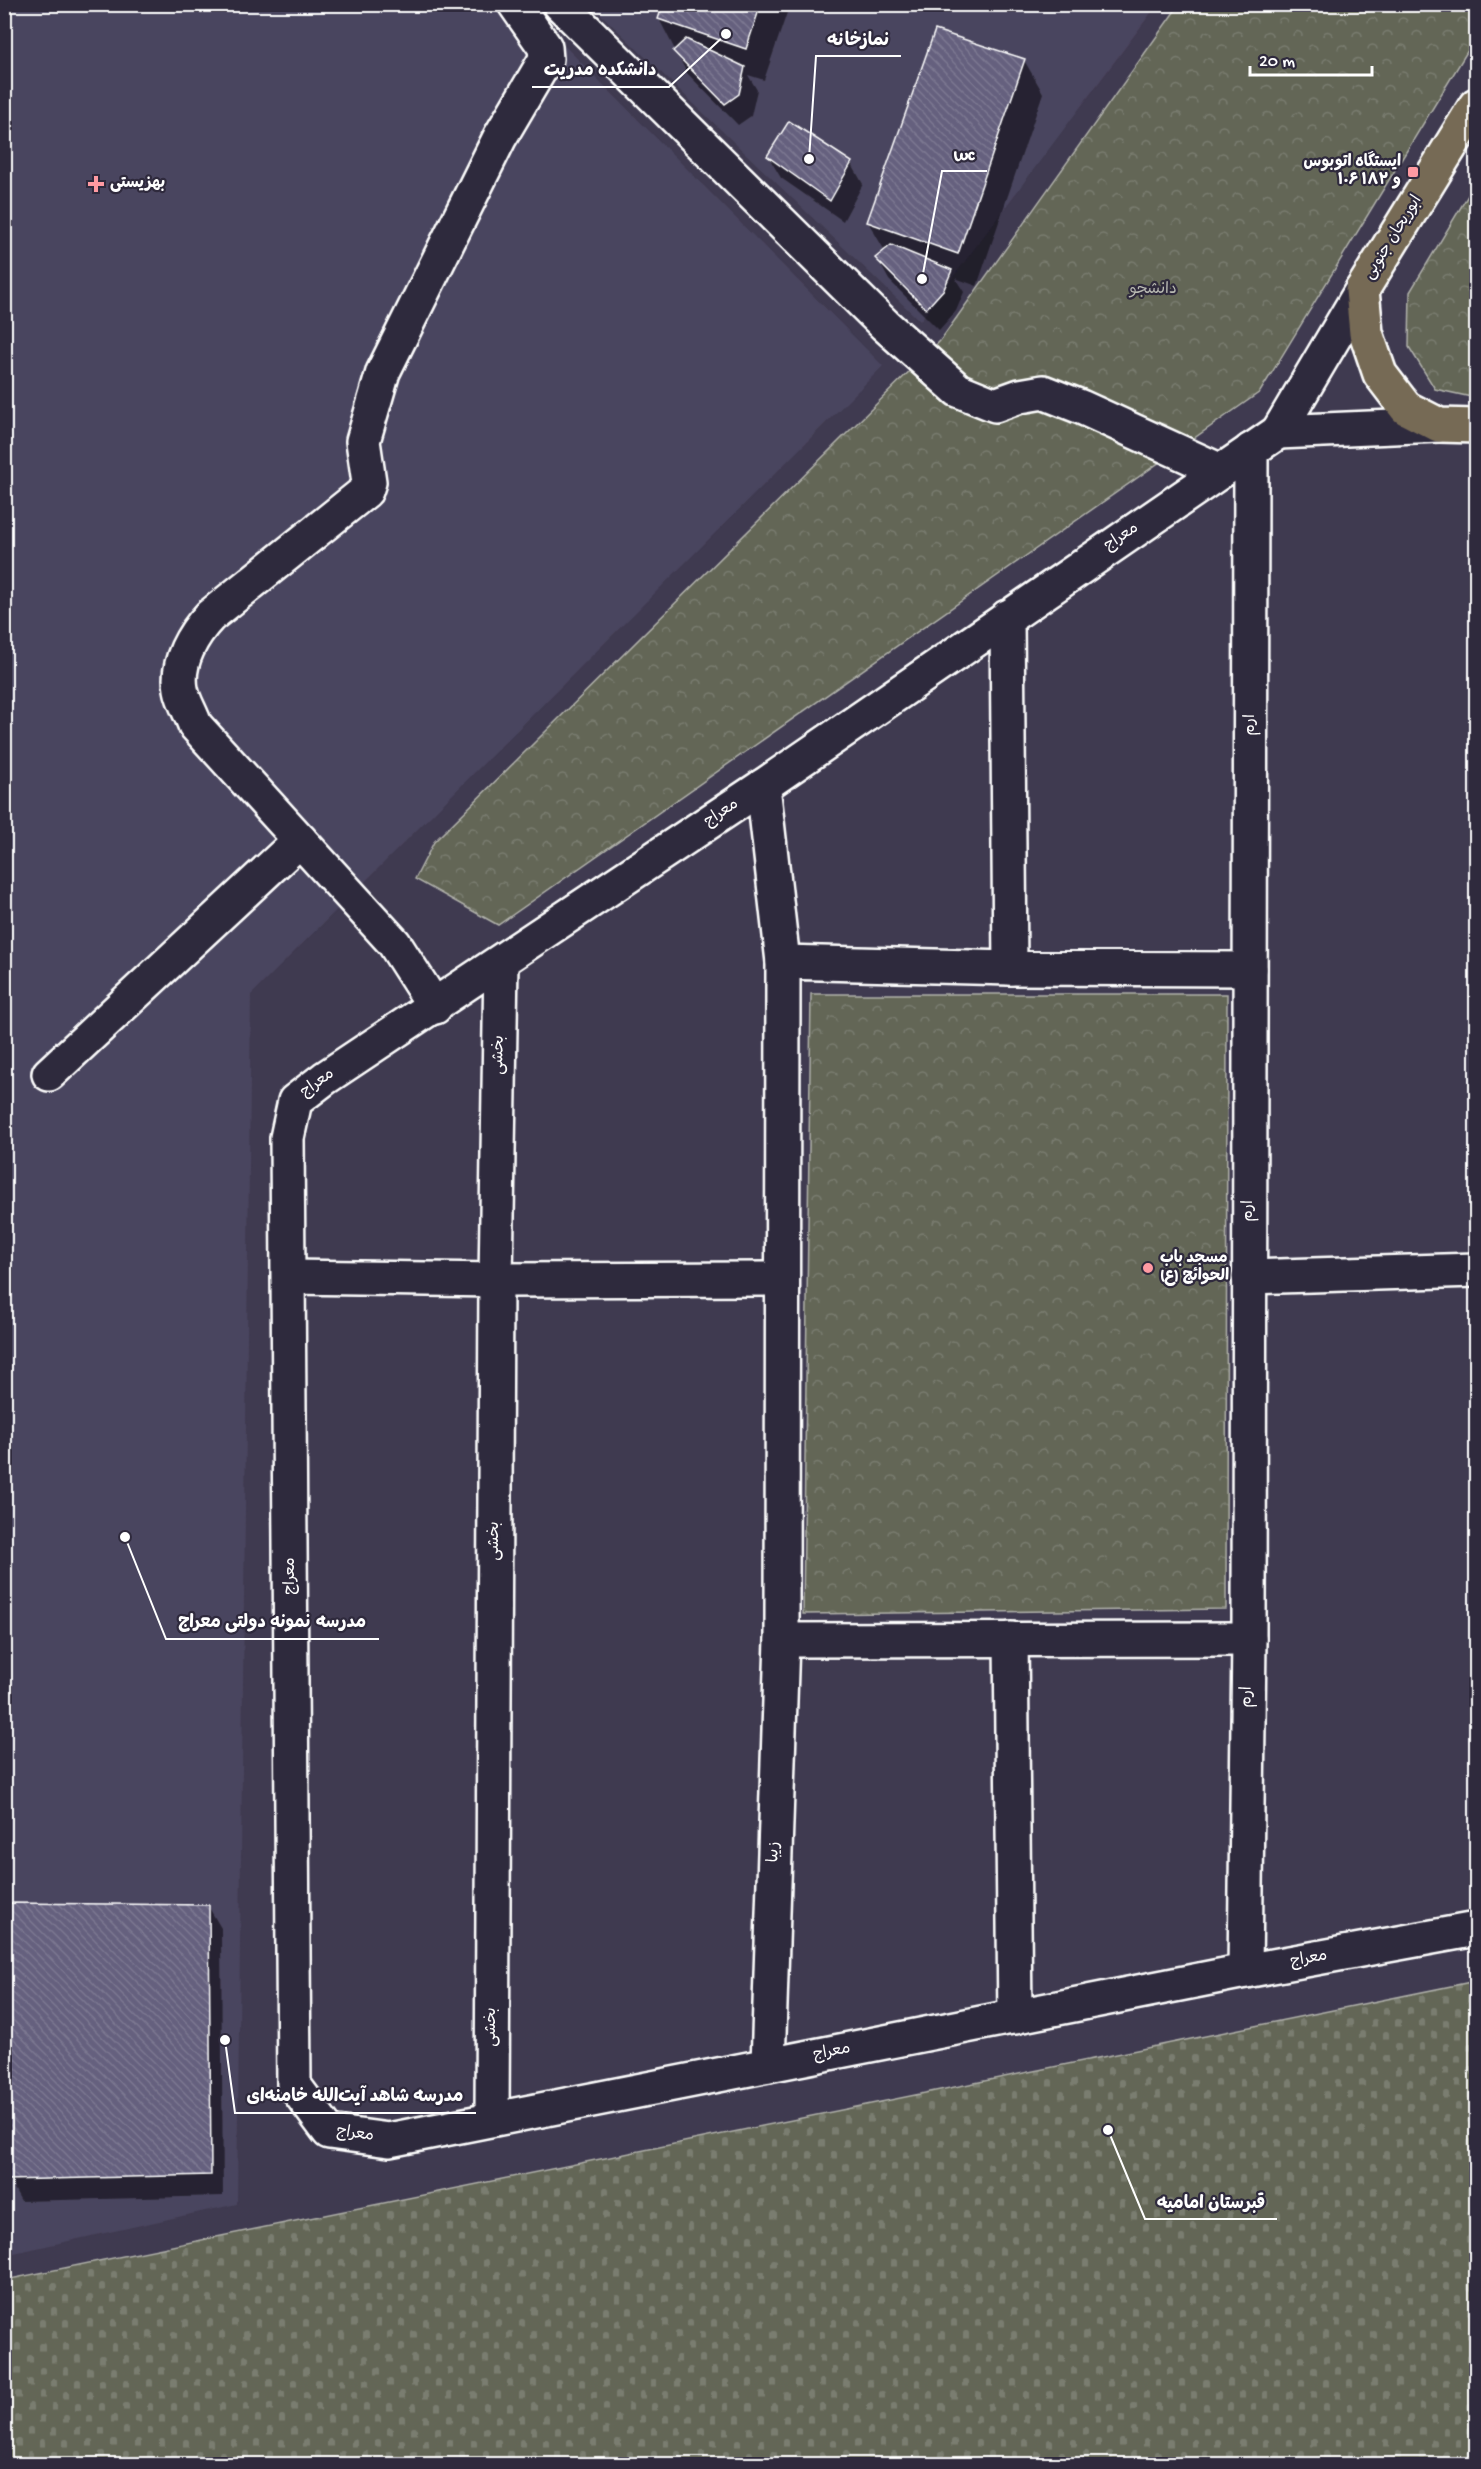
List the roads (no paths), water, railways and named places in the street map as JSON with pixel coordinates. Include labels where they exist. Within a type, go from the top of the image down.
[{"type":"main road","name":"ابوریحان جنوبی","points":[[1476,105],[1362,290],[1366,333],[1380,374],[1406,408],[1439,425],[1476,426]]},
{"type":"street","points":[[435,1007],[394,943],[195,725],[181,688],[181,669],[195,632],[210,615],[366,491],[369,482],[363,441],[383,372],[500,137],[546,59],[545,47],[515,4]]},
{"type":"street","points":[[560,4],[876,317],[958,390],[995,405],[1020,396],[1043,392],[1221,471]]},
{"type":"street","points":[[1278,432],[1362,290]]},
{"type":"street","points":[[1278,432],[1439,425]]},
{"type":"street","name":"معراج","points":[[1278,432],[763,786],[435,1007],[325,1078],[295,1101],[287,1138],[290,1277],[294,2085],[329,2132],[389,2140],[1245,1971],[1476,1929]]},
{"type":"street","name":"ارم","points":[[1245,1971],[1249,1639],[1251,450]]},
{"type":"street","points":[[1007,617],[1010,968]]},
{"type":"street","name":"زیبا","points":[[763,786],[783,962],[782,1640],[768,2065]]},
{"type":"street","points":[[49,1074],[300,840]]},
{"type":"street","name":"بخشی","points":[[492,2119],[496,1280],[501,962]]},
{"type":"street","points":[[783,962],[1010,968],[1250,969]]},
{"type":"street","points":[[1249,1277],[1476,1270]]},
{"type":"street","points":[[290,1277],[496,1280],[781,1279]]},
{"type":"street","points":[[1011,1639],[1014,2017]]},
{"type":"street","points":[[782,1640],[1249,1639]]},
{"type":"place","name":"دانشکده مدریت","points":[[726,34]]},
{"type":"place","name":"نمازخانه","points":[[809,159]]},
{"type":"place","name":"ایستگاه اتوبوس ۱۰۶ و ۱۸۲","points":[[1413,172]]},
{"type":"place","name":"بهزیستی","points":[[96,184]]},
{"type":"place","name":"wc","points":[[922,279]]},
{"type":"place","name":"مسجد باب الحوائج (ع)","points":[[1148,1268]]},
{"type":"place","name":"مدرسه نمونه دولتی معراج","points":[[125,1537]]},
{"type":"place","name":"مدرسه شاهد آیت‌الله خامنه‌ای","points":[[225,2040]]},
{"type":"place","name":"قبرستان امامیه","points":[[1108,2130]]},
{"type":"park label","name":"دانشجو","points":[[1153,290]]}]
